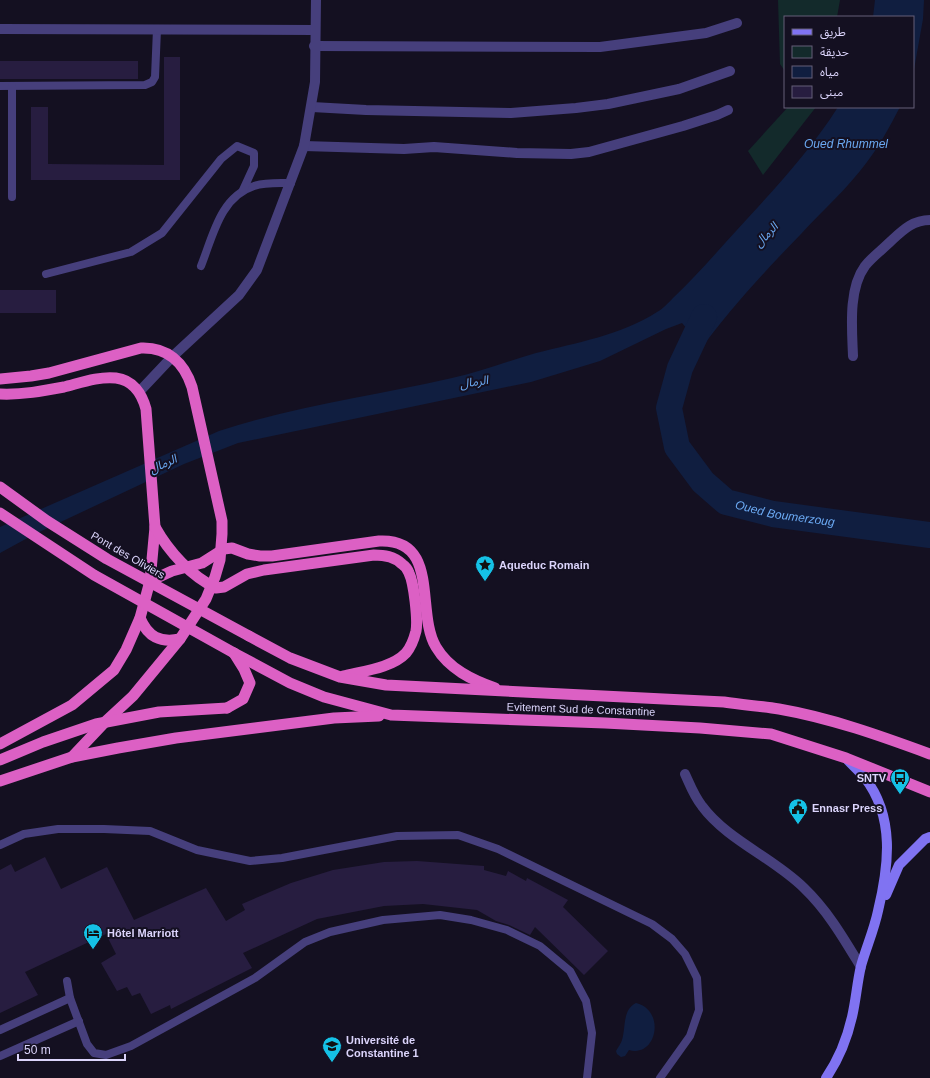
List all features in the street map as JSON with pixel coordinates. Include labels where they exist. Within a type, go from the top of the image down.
[{"type":"highway","points":[[0,379],[49,373],[141,348],[161,350],[172,356],[188,375],[192,387],[220,508],[222,534],[220,560],[212,586],[200,609],[180,639],[133,696],[106,721],[72,757]]},
{"type":"highway","points":[[0,394],[37,392],[103,378],[116,378],[129,383],[139,392],[146,409],[155,528],[150,581],[140,618],[126,650],[114,670],[97,686],[72,705],[0,744]]},
{"type":"highway","name":"Pont des Oliviers","points":[[0,487],[53,525],[106,559],[249,636]]},
{"type":"highway","points":[[0,514],[94,575],[234,653],[244,669],[250,683],[243,699],[227,708],[159,712],[96,724],[37,744],[0,760]]},
{"type":"highway","points":[[155,528],[169,549],[188,567],[216,588],[224,587],[248,574],[264,570],[374,555],[384,555],[394,558],[403,564],[409,573],[412,583],[416,620],[416,629],[411,646],[402,657],[391,664],[340,677]]},
{"type":"highway","points":[[150,581],[172,571],[209,560],[221,550],[232,548],[248,554],[272,556],[379,541],[390,540],[401,543],[410,549],[417,558],[421,568],[429,628],[435,646],[457,670],[470,678],[507,692]]},
{"type":"highway","points":[[140,618],[143,626],[156,637],[164,640],[180,639]]},
{"type":"highway","name":"Evitement Sud de Constantine","points":[[249,636],[290,658],[340,677],[386,685],[724,702],[780,709],[839,723],[880,735],[930,754]]},
{"type":"highway","name":"Evitement Sud de Constantine","points":[[234,653],[290,683],[324,697],[391,715],[606,723],[700,728],[771,734],[846,758],[930,792]]},
{"type":"highway","points":[[0,781],[72,757],[118,748],[184,737],[334,718],[391,715]]},
{"type":"main road","points":[[826,1078],[833,1068],[846,1040],[852,1017],[861,967],[878,912],[886,872],[888,847],[885,823],[877,800],[865,778],[846,758]]},
{"type":"main road","points":[[878,912],[899,864],[930,837]]},
{"type":"street","points":[[139,392],[172,356],[239,295],[256,270],[291,183],[304,146],[312,107],[315,82],[314,46],[316,0]]},
{"type":"street","points":[[314,46],[600,47],[706,33],[737,23]]},
{"type":"street","points":[[0,29],[315,30]]},
{"type":"street","points":[[312,107],[511,114],[576,108],[614,102],[679,89],[730,71]]},
{"type":"street","points":[[304,146],[404,149],[434,147],[525,153],[571,154],[589,152],[689,124],[728,110]]},
{"type":"street","points":[[853,356],[852,318],[856,284],[864,266],[910,224],[930,220]]},
{"type":"street","points":[[685,774],[701,806],[713,820],[789,874],[818,902],[834,923],[861,967]]},
{"type":"lane","points":[[0,86],[145,85],[152,82],[155,77],[157,29]]},
{"type":"lane","points":[[12,86],[12,197]]},
{"type":"lane","points":[[46,274],[131,252],[162,233],[220,159],[237,146],[254,153],[254,166],[243,190]]},
{"type":"lane","points":[[201,266],[220,216],[234,197],[243,190],[254,186],[291,183]]},
{"type":"lane","points":[[0,845],[24,834],[58,829],[104,829],[150,831],[196,850],[250,861],[282,858],[397,836],[458,835],[492,846],[652,924],[672,939],[685,954],[697,978],[699,1010],[690,1036],[660,1078]]},
{"type":"lane","points":[[67,981],[70,998],[87,1044],[94,1053],[106,1055],[131,1046],[255,978],[305,942],[330,932],[383,920],[440,915],[470,920],[507,930],[540,946],[570,971],[586,1000],[592,1033],[587,1078]]},
{"type":"lane","points":[[0,1030],[70,998]]},
{"type":"lane","points":[[0,1056],[79,1021]]},
{"type":"green space","points":[[778,0],[840,0],[837,16],[784,16],[784,70],[780,64]]},
{"type":"green space","points":[[787,108],[815,108],[763,175],[748,151]]},
{"type":"water","points":[[875,0],[924,0],[923,19],[914,69],[914,16],[873,16]]},
{"type":"water","name":"Oued Rhummel","points":[[837,108],[899,108],[881,142],[860,172],[747,292],[721,322],[697,354],[682,344],[689,331],[682,323],[666,329],[600,361],[531,382],[238,443],[184,464],[33,535],[0,553],[0,527],[219,431],[248,422],[306,408],[462,376],[536,353],[582,342],[629,327],[643,320],[663,308],[707,263],[799,160]]},
{"type":"water","points":[[636,1003],[645,1007],[652,1014],[654,1032],[646,1047],[639,1051],[629,1050],[625,1056],[621,1057],[616,1051],[622,1040],[626,1015],[628,1010]]},
{"type":"building","points":[[164,57],[180,57],[180,180],[31,180],[31,107],[48,107],[48,164],[164,165]]},
{"type":"building","points":[[0,61],[138,61],[138,79],[0,79]]},
{"type":"building","points":[[0,290],[56,290],[56,313],[0,313]]},
{"type":"building","points":[[45,857],[61,889],[107,867],[134,920],[206,888],[226,921],[245,910],[242,904],[291,883],[333,870],[384,862],[417,861],[484,866],[484,870],[506,876],[508,871],[526,881],[527,878],[568,900],[563,907],[608,951],[584,975],[535,927],[530,935],[509,925],[496,921],[477,910],[423,904],[384,906],[317,919],[243,953],[252,968],[171,1009],[170,1005],[151,1014],[140,993],[132,996],[127,987],[117,991],[101,963],[116,954],[106,934],[25,972],[38,995],[0,1013],[0,870],[11,864],[15,872]]},
{"type":"waterway","name":"Oued Boumerzoug","points":[[704,317],[680,368],[669,408],[677,447],[703,482],[726,502],[773,514],[930,535]]},
{"type":"place","name":"Aqueduc Romain","points":[[485,582]]},
{"type":"place","name":"SNTV","points":[[900,795]]},
{"type":"place","name":"Ennasr Press","points":[[798,825]]},
{"type":"place","name":"Hôtel Marriott","points":[[93,950]]},
{"type":"place","name":"Université de Constantine 1","points":[[332,1063]]},
{"type":"water label","name":"الرمال","points":[[766,235]]},
{"type":"water label","name":"الرمال","points":[[474,382]]},
{"type":"water label","name":"الرمال","points":[[163,464]]}]
